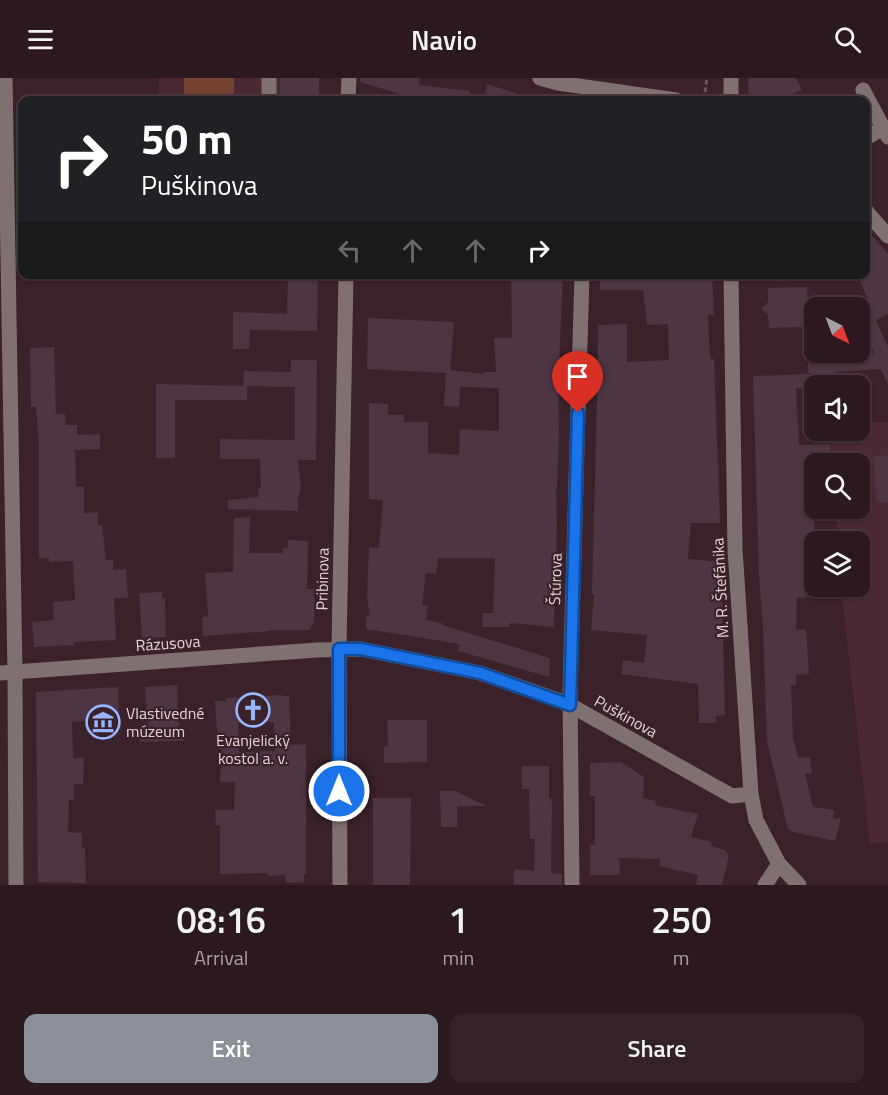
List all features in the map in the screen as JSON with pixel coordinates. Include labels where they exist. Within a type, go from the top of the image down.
[{"type":"street","points":[[5,78],[7,672],[16,885]]},
{"type":"street","points":[[269,78],[269,96]]},
{"type":"street","points":[[348,96],[349,78]]},
{"type":"street","points":[[540,78],[558,83],[647,96]]},
{"type":"street","points":[[731,78],[731,96]]},
{"type":"street","points":[[863,90],[866,96]]},
{"type":"street","points":[[870,103],[885,132],[870,137]]},
{"type":"street","points":[[870,216],[888,236]]},
{"type":"street","name":"Pribinova","points":[[340,885],[339,649],[346,279]]},
{"type":"street","name":"Štúrova","points":[[572,885],[570,705],[582,279]]},
{"type":"street","name":"M. R. Štefánika","points":[[731,279],[735,549],[751,794],[756,820],[779,864],[799,885]]},
{"type":"street","name":"Rázusova","points":[[7,672],[339,649]]},
{"type":"street","name":"Puškinova","points":[[339,649],[361,649],[480,673],[570,705],[732,796],[751,794]]},
{"type":"street","points":[[765,885],[779,864]]},
{"type":"path","points":[[705,92],[707,78]]},
{"type":"shaded area","points":[[159,78],[319,78],[319,96],[158,96]]},
{"type":"shaded area","points":[[184,78],[234,78],[234,96],[184,96]]},
{"type":"shaded area","points":[[888,422],[888,842],[870,844],[842,597],[870,597],[870,531],[837,531],[836,519],[870,519],[870,453],[831,453],[831,441],[870,441],[870,423]]},
{"type":"building","points":[[280,78],[319,78],[319,96],[280,96]]},
{"type":"building","points":[[361,78],[420,78],[419,85],[470,91],[470,96],[400,96],[400,94],[360,82]]},
{"type":"building","points":[[748,78],[796,78],[802,90],[788,96],[749,96]]},
{"type":"building","points":[[487,84],[525,96],[485,96]]},
{"type":"building","points":[[870,234],[888,254],[888,314],[876,320],[888,347],[888,385],[881,369],[836,372],[836,375],[804,375],[804,388],[796,388],[799,445],[830,444],[830,453],[804,453],[804,519],[814,519],[814,531],[804,531],[804,597],[813,597],[797,598],[796,630],[806,629],[809,674],[796,675],[796,685],[791,685],[793,738],[798,758],[810,757],[812,773],[805,774],[813,807],[834,810],[833,819],[841,818],[835,841],[788,829],[767,741],[753,376],[811,374],[808,373],[808,363],[870,363],[870,353],[874,353],[870,344],[870,297],[867,297],[859,279],[870,279]]},
{"type":"building","points":[[288,279],[318,279],[317,331],[250,330],[249,349],[233,349],[233,312],[287,314]]},
{"type":"building","points":[[511,279],[563,279],[558,388],[554,627],[510,623],[509,627],[482,627],[483,613],[493,613],[495,558],[438,558],[436,574],[426,573],[422,605],[428,606],[426,620],[442,623],[442,625],[550,658],[549,677],[458,651],[460,644],[366,629],[366,615],[370,616],[367,597],[369,547],[379,548],[383,500],[369,499],[369,403],[388,404],[388,415],[404,415],[404,422],[428,422],[428,453],[459,455],[460,429],[499,431],[499,388],[460,387],[459,407],[444,406],[446,373],[367,369],[368,318],[454,322],[450,370],[483,374],[483,372],[496,372],[494,338],[512,338]]},
{"type":"building","points":[[600,279],[712,279],[714,315],[708,315],[710,359],[714,359],[720,523],[691,523],[688,559],[721,562],[725,715],[716,716],[716,723],[699,723],[698,684],[621,674],[623,660],[644,663],[647,635],[591,630],[594,594],[592,594],[598,325],[627,324],[627,362],[669,360],[668,324],[647,325],[643,290],[600,290]]},
{"type":"building","points":[[807,287],[807,297],[804,297],[804,308],[802,308],[802,327],[769,328],[768,314],[761,309],[768,302],[768,288]]},
{"type":"building","points":[[54,347],[56,414],[65,414],[66,425],[77,425],[77,435],[100,434],[100,449],[75,450],[76,487],[84,487],[84,513],[98,512],[98,525],[102,525],[106,560],[113,560],[113,570],[126,569],[128,598],[114,598],[116,640],[34,647],[32,622],[54,620],[53,602],[75,600],[73,561],[49,562],[49,558],[39,558],[39,445],[36,407],[31,407],[30,348]]},
{"type":"building","points":[[291,360],[317,360],[316,460],[298,460],[301,487],[298,511],[228,509],[228,500],[258,497],[259,488],[261,488],[260,459],[220,459],[220,439],[295,440],[295,387],[243,386],[244,371],[291,372]]},
{"type":"building","points":[[156,384],[247,386],[247,400],[175,400],[175,458],[156,458]]},
{"type":"building","points":[[888,455],[888,502],[877,502],[873,457]]},
{"type":"building","points":[[250,517],[249,553],[283,553],[283,548],[288,547],[288,540],[308,541],[307,589],[314,589],[314,623],[309,630],[270,630],[203,636],[202,617],[208,616],[205,573],[233,572],[234,518]]},
{"type":"building","points":[[162,592],[162,599],[165,598],[166,637],[142,638],[139,593]]},
{"type":"building","points":[[177,685],[179,727],[183,727],[184,741],[140,742],[139,729],[148,729],[145,687]]},
{"type":"building","points":[[118,687],[119,718],[72,722],[73,758],[84,758],[83,784],[74,784],[74,800],[69,800],[68,832],[82,833],[86,883],[38,882],[36,692]]},
{"type":"building","points":[[289,696],[291,745],[306,744],[306,874],[304,874],[304,882],[286,883],[285,875],[268,876],[268,873],[220,874],[220,825],[216,825],[215,810],[234,810],[235,782],[220,782],[222,749],[218,749],[215,701],[226,701],[226,698]],"holes":[[[274,722],[275,751],[239,752],[238,723]]]},
{"type":"building","points":[[387,720],[427,720],[427,762],[384,763],[384,747],[388,746]]},
{"type":"building","points":[[621,762],[644,777],[643,798],[656,801],[655,805],[698,814],[691,837],[712,842],[711,846],[725,850],[729,855],[722,885],[696,885],[698,875],[659,866],[661,859],[619,858],[620,875],[590,875],[590,845],[595,845],[595,796],[590,796],[590,763]]},
{"type":"building","points":[[522,766],[549,766],[549,799],[552,799],[551,873],[562,874],[562,885],[514,885],[514,869],[534,871],[535,839],[530,839],[529,789],[522,789]]},
{"type":"building","points":[[440,791],[455,791],[487,806],[457,806],[457,827],[441,827]]},
{"type":"building","points":[[373,798],[411,798],[410,885],[373,885]]},
{"type":"place","name":"Evanjelický kostol a. v.","points":[[253,710]]},
{"type":"place","name":"Vlastivedné múzeum","points":[[103,722]]},
{"type":"route","points":[[339,791],[339,649],[361,649],[480,673],[570,705],[578,413]]}]
